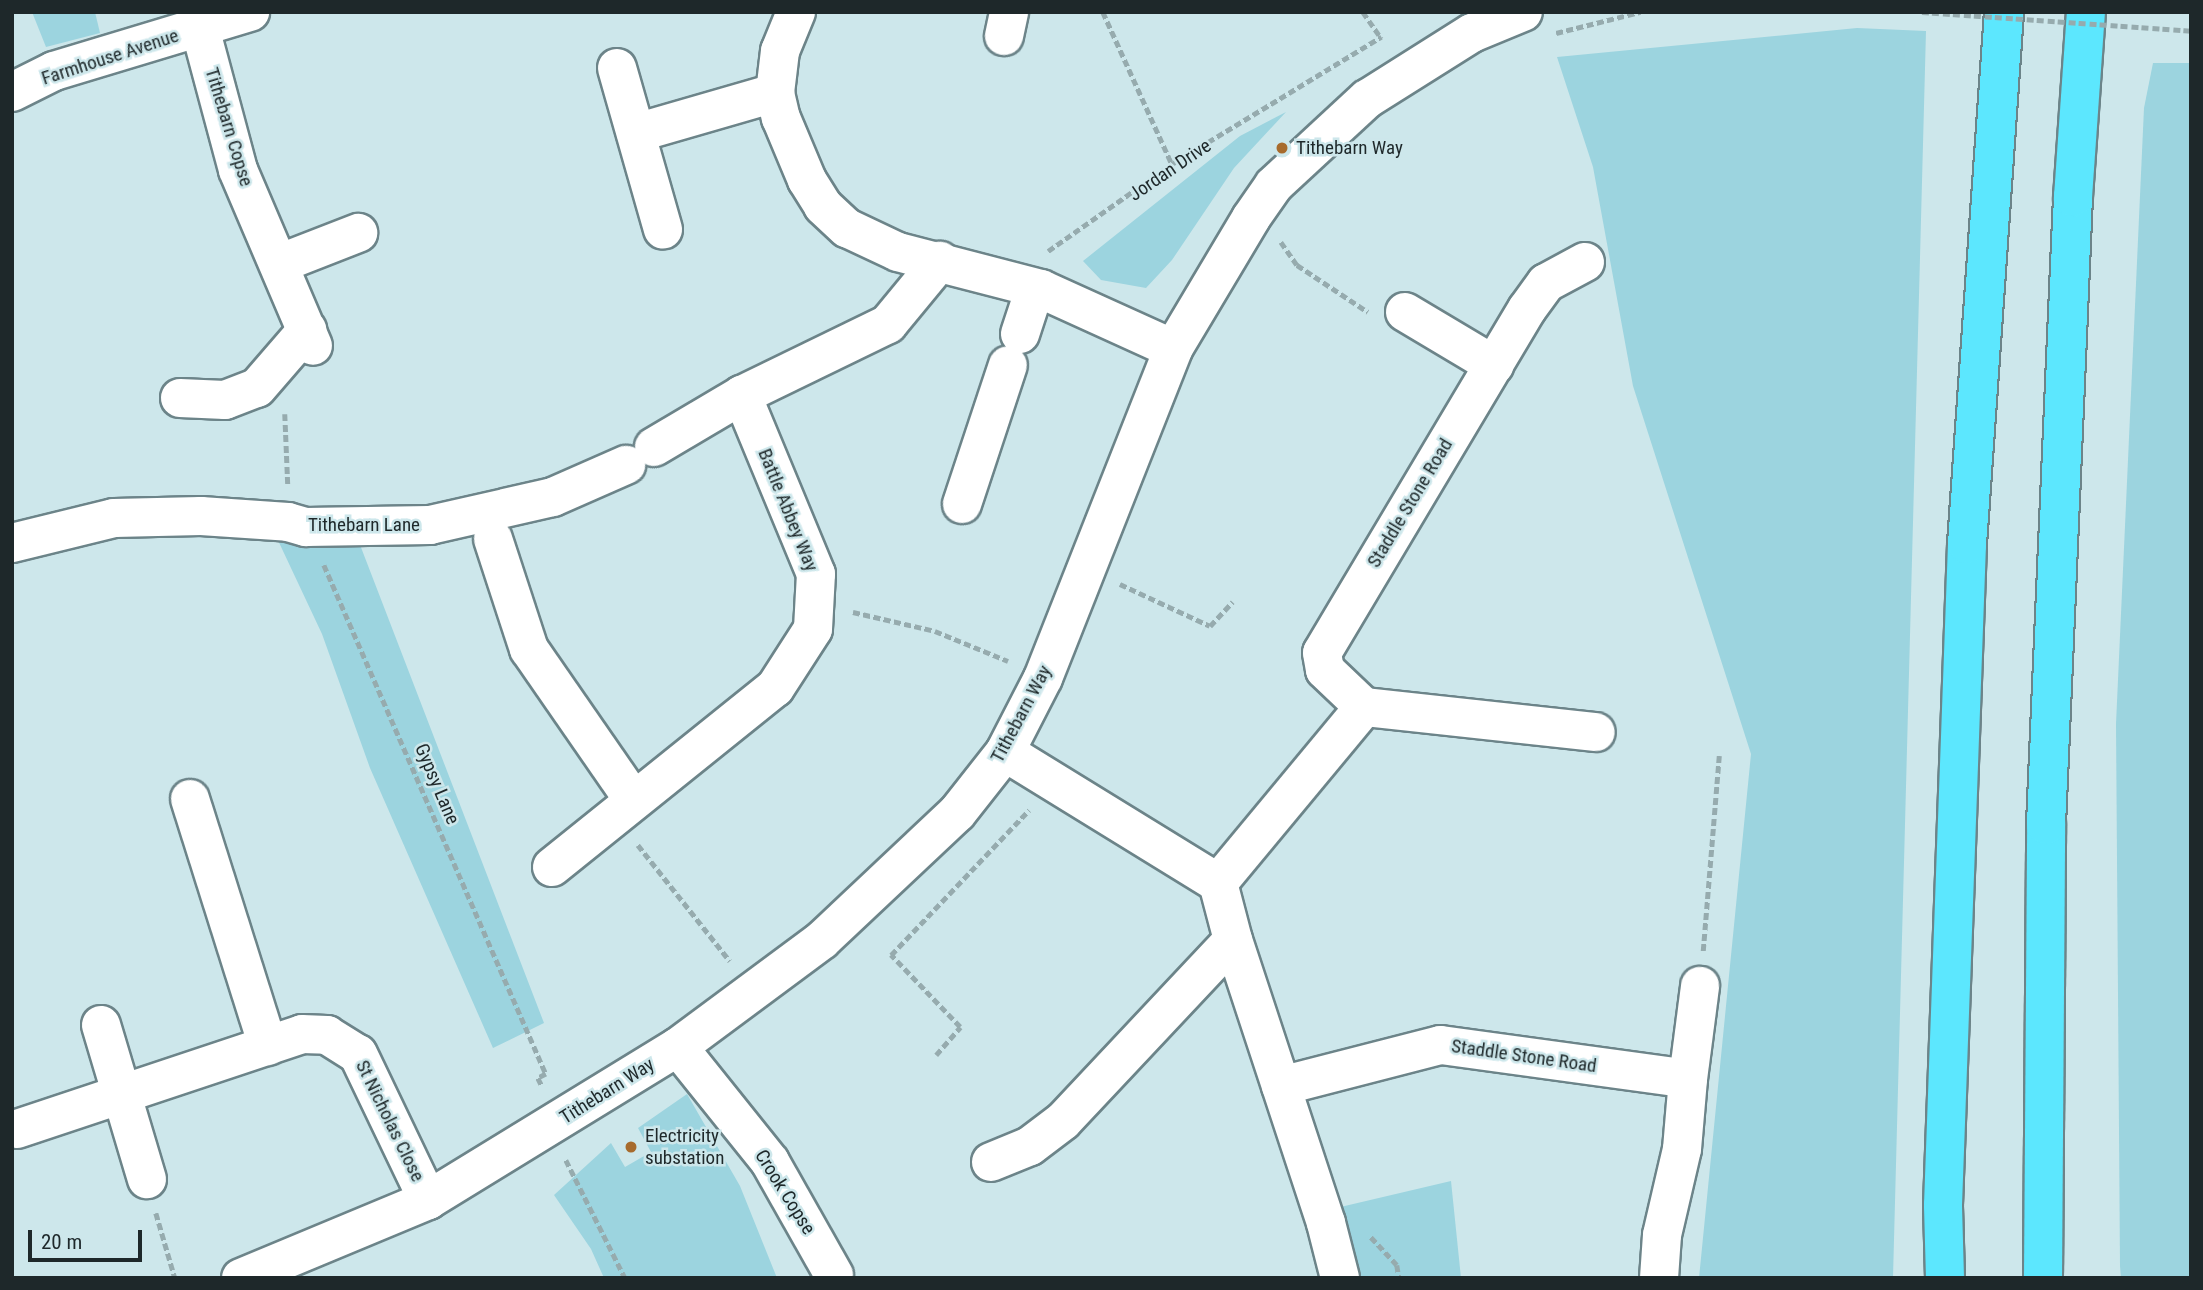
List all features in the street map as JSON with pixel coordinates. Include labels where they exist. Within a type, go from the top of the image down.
[{"type":"highway","points":[[1945,1278],[1943,1205],[1967,544],[2004,12]]},
{"type":"highway","points":[[2043,1278],[2046,825],[2072,211],[2086,12]]},
{"type":"highway","points":[[1933,1278],[1943,1205]]},
{"type":"street","name":"Farmhouse Avenue","points":[[12,92],[54,71],[250,12]]},
{"type":"street","points":[[796,12],[780,51],[775,93],[792,152],[823,206],[874,244],[1021,283],[1173,349]]},
{"type":"street","name":"Tithebarn Way","points":[[241,1278],[428,1200],[678,1047],[822,940],[957,813],[1005,752],[1043,678],[1173,349],[1251,218],[1307,153],[1399,76],[1472,33],[1523,12]]},
{"type":"street","name":"Tithebarn Copse","points":[[180,398],[225,400],[257,388],[310,338],[281,263],[238,170],[200,28]]},
{"type":"street","points":[[617,68],[663,230]]},
{"type":"street","points":[[636,133],[775,93]]},
{"type":"street","points":[[281,263],[358,233]]},
{"type":"street","points":[[742,396],[888,324],[940,261]]},
{"type":"street","name":"Staddle Stone Road","points":[[1364,707],[1325,670],[1322,653],[1545,284],[1585,262]]},
{"type":"street","points":[[962,504],[1014,350],[1021,283]]},
{"type":"street","points":[[1405,312],[1494,365]]},
{"type":"street","name":"Tithebarn Lane","points":[[12,543],[114,518],[201,516],[297,524],[429,525],[553,497],[640,456],[742,396]]},
{"type":"street","name":"Battle Abbey Way","points":[[552,867],[633,799],[775,688],[813,629],[816,573],[742,396]]},
{"type":"street","points":[[493,539],[528,649],[633,799]]},
{"type":"street","points":[[1218,883],[1364,707],[1596,732]]},
{"type":"street","points":[[1005,752],[1218,883],[1322,1211],[1340,1278]]},
{"type":"street","points":[[190,799],[268,1046]]},
{"type":"street","points":[[991,1162],[1030,1146],[1063,1121],[1234,940]]},
{"type":"street","points":[[1659,1278],[1662,1235],[1682,1149],[1700,986]]},
{"type":"street","points":[[102,1025],[147,1179]]},
{"type":"street","name":"St Nicholas Close","points":[[17,1129],[302,1034],[327,1035],[358,1054],[428,1200]]},
{"type":"street","name":"Staddle Stone Road","points":[[1281,1086],[1441,1045],[1688,1079]]},
{"type":"street","name":"Crook Copse","points":[[678,1047],[770,1161],[834,1275]]},
{"type":"path","points":[[1103,12],[1172,164]]},
{"type":"path","points":[[1922,12],[2191,31]]},
{"type":"path","name":"Jordan Drive","points":[[1021,283],[1172,164],[1336,67],[1381,37]]},
{"type":"path","points":[[1285,245],[1297,265],[1392,328],[1405,312]]},
{"type":"path","points":[[286,405],[297,524]]},
{"type":"path","name":"Gypsy Lane","points":[[297,524],[388,705],[546,1074],[538,1077],[546,1094]]},
{"type":"path","points":[[1085,568],[1210,626],[1233,602]]},
{"type":"path","points":[[885,617],[935,631],[1043,678]]},
{"type":"path","points":[[1700,986],[1719,756]]},
{"type":"path","points":[[936,1055],[960,1027],[891,955],[1053,783]]},
{"type":"path","points":[[647,855],[736,969]]},
{"type":"path","points":[[561,1151],[625,1278]]},
{"type":"path","points":[[147,1179],[175,1278]]},
{"type":"shaded area","points":[[32,12],[95,12],[100,33],[46,47]]},
{"type":"shaded area","points":[[1857,28],[1926,31],[1893,1278],[1699,1278],[1751,754],[1633,386],[1593,167],[1557,57]]},
{"type":"shaded area","points":[[2153,63],[2191,63],[2191,1278],[2121,1278],[2120,1266],[2116,724],[2144,108]]},
{"type":"shaded area","points":[[1286,112],[1234,168],[1172,260],[1146,288],[1101,280],[1083,261],[1240,136]]},
{"type":"shaded area","points":[[275,534],[357,537],[544,1023],[493,1048],[370,768],[322,634]]},
{"type":"shaded area","points":[[687,1094],[740,1186],[777,1278],[604,1278],[591,1249],[554,1195],[611,1143],[625,1167],[651,1152],[638,1128]]},
{"type":"shaded area","points":[[1451,1181],[1461,1278],[1353,1278],[1332,1209]]},
{"type":"place","name":"Tithebarn Way","points":[[1282,148]]},
{"type":"place","name":"Electricity substation","points":[[631,1147]]}]
